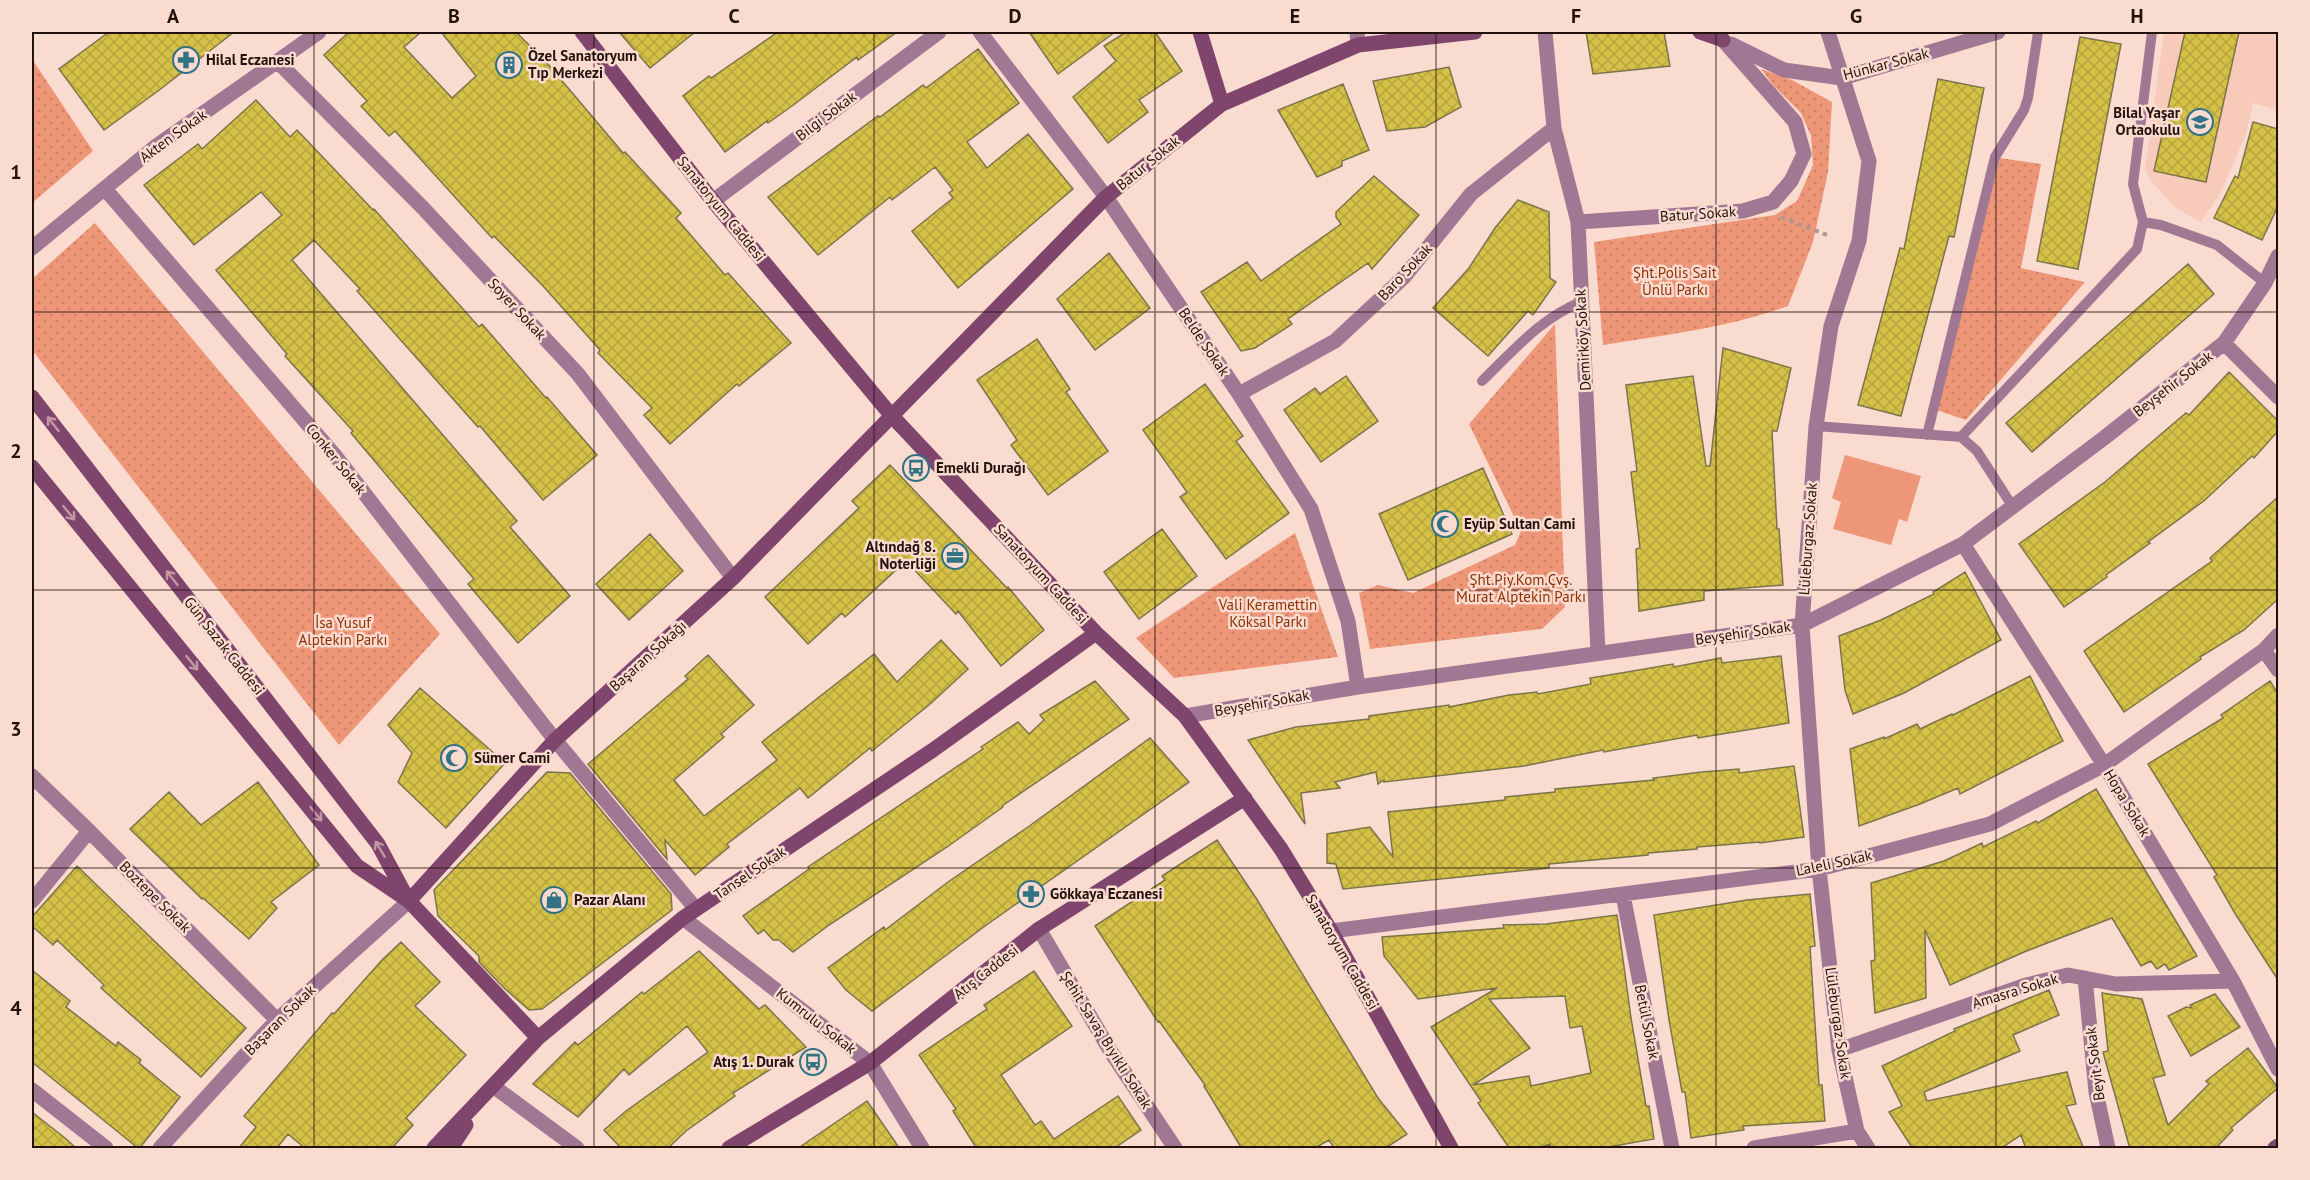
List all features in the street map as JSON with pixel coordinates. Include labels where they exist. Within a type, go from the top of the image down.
[{"type":"street","name":"Akten Sokak","points":[[32,248],[155,147],[319,32]]},
{"type":"street","name":"Sanatoryum Caddesi","points":[[582,32],[713,201],[891,415],[1096,633],[1185,716],[1281,849],[1331,931],[1451,1149]]},
{"type":"street","name":"Bilgi Sokak","points":[[713,201],[939,32]]},
{"type":"street","name":"Belde Sokak","points":[[980,32],[1106,197],[1239,394],[1311,509],[1348,621],[1358,687]]},
{"type":"street","points":[[1200,32],[1222,104]]},
{"type":"street","name":"Batur Sokak","points":[[891,415],[1106,197],[1222,104],[1357,38],[1475,32]]},
{"type":"street","name":"Demirköy Sokak","points":[[1545,32],[1554,128],[1578,222],[1598,652]]},
{"type":"street","name":"Batur Sokak","points":[[1578,222],[1743,212],[1773,202],[1791,182],[1804,154],[1795,122],[1723,40],[1700,32]]},
{"type":"street","name":"Lüleburgaz Sokak","points":[[1828,32],[1869,161],[1858,241],[1831,326],[1816,426],[1803,625],[1820,869],[1839,1050],[1857,1131],[1868,1149]]},
{"type":"street","name":"Hünkar Sokak","points":[[1723,40],[1784,70],[1842,78],[1982,34],[1998,32]]},
{"type":"street","name":"Soyer Sokak","points":[[277,62],[423,208],[578,374],[733,578]]},
{"type":"street","name":"Baro Sokak","points":[[1239,394],[1335,341],[1404,278],[1471,194],[1554,128]]},
{"type":"street","name":"Conker Sokak","points":[[105,189],[337,458],[689,914]]},
{"type":"street","name":"Beyşehir Sokak","points":[[1185,716],[1358,687],[1803,625],[1963,544],[2104,438],[2224,344],[2265,283],[2278,256]]},
{"type":"street","points":[[2224,344],[2278,397]]},
{"type":"street","name":"Gün Sazak Caddesi","points":[[32,397],[378,844],[408,901]]},
{"type":"street","name":"Başaran Sokağı","points":[[408,901],[555,740],[733,578],[891,415]]},
{"type":"street","name":"Gün Sazak Caddesi","points":[[32,467],[357,866],[408,901],[538,1038]]},
{"type":"street","name":"Hopa Sokak","points":[[1963,544],[2104,765],[2233,981],[2278,1069]]},
{"type":"street","name":"Tansel Sokak","points":[[434,1149],[538,1038],[689,914],[933,750],[1096,633]]},
{"type":"street","name":"Laleli Sokak","points":[[1331,931],[1820,869],[1990,824],[2104,765],[2264,650],[2278,635]]},
{"type":"street","points":[[2264,650],[2278,670]]},
{"type":"street","name":"Boztepe Sokak","points":[[32,776],[277,1020]]},
{"type":"street","name":"Atış Caddesi","points":[[729,1149],[870,1063],[1040,929],[1245,798]]},
{"type":"street","points":[[32,901],[89,831]]},
{"type":"street","name":"Betül Sokak","points":[[1623,895],[1672,1149]]},
{"type":"street","name":"Başaran Sokak","points":[[160,1149],[277,1020],[408,901]]},
{"type":"street","name":"Kumrulu Sokak","points":[[689,914],[870,1063],[922,1149]]},
{"type":"street","name":"Şehit Savaş Bıyıklı Sokak","points":[[1040,929],[1111,1052],[1175,1149]]},
{"type":"street","name":"Amasra Sokak","points":[[1839,1050],[2026,985],[2068,975],[2116,984],[2233,981]]},
{"type":"street","name":"Beyit Sokak","points":[[2085,978],[2097,1092],[2108,1149]]},
{"type":"street","points":[[32,1090],[106,1149]]},
{"type":"street","points":[[440,1149],[488,1092]]},
{"type":"street","points":[[451,1149],[488,1092]]},
{"type":"street","points":[[488,1092],[577,1149]]},
{"type":"street","points":[[1754,1149],[1857,1131]]},
{"type":"lane","points":[[1927,435],[1995,157],[2019,120],[2028,98],[2038,32]]},
{"type":"lane","points":[[1961,437],[2137,249],[2143,222],[2133,184],[2152,32]]},
{"type":"lane","points":[[2143,222],[2161,225],[2217,245],[2265,283]]},
{"type":"lane","points":[[1482,381],[1544,322],[1581,302]]},
{"type":"lane","points":[[1816,426],[1961,437],[1977,451],[2013,507]]},
{"type":"path","points":[[1756,207],[1827,235]]},
{"type":"shaded area","name":"Bilal Yaşar Ortaokulu","points":[[2164,32],[2278,32],[2278,110],[2253,103],[2246,134],[2220,194],[2201,222],[2177,209],[2152,182],[2145,169]]},
{"type":"green space","points":[[32,59],[93,151],[32,203]]},
{"type":"green space","name":"Şht.Polis Sait Ünlü Parkı","points":[[1761,69],[1792,80],[1832,102],[1828,172],[1813,242],[1788,306],[1719,325],[1603,345],[1594,242],[1775,215],[1797,201],[1813,165],[1811,136],[1801,113],[1774,86]]},
{"type":"green space","points":[[2000,158],[2041,164],[2021,268],[2085,282],[1966,420],[1936,410]]},
{"type":"green space","name":"İsa Yusuf Alptekin Parkı","points":[[95,223],[440,634],[339,745],[32,350],[32,279]]},
{"type":"green space","name":"Şht.Piy.Kom.Çvş. Murat Alptekin Parkı","points":[[1555,324],[1565,607],[1542,629],[1370,649],[1359,593],[1378,585],[1413,593],[1515,545],[1521,531],[1469,424]]},
{"type":"green space","points":[[1845,455],[1921,476],[1907,522],[1899,519],[1891,545],[1833,529],[1841,502],[1832,498]]},
{"type":"green space","name":"Vali Keramettin Köksal Parkı","points":[[1295,533],[1338,657],[1174,678],[1136,638]]},
{"type":"building","points":[[109,32],[234,32],[104,130],[59,69]]},
{"type":"building","points":[[349,32],[421,32],[404,47],[452,98],[476,76],[441,32],[516,32],[547,63],[623,153],[625,152],[681,213],[676,218],[725,275],[728,273],[791,343],[739,386],[737,384],[670,444],[644,415],[652,408],[598,353],[600,350],[544,287],[494,236],[492,238],[395,131],[389,136],[361,106],[367,101],[324,55]]},
{"type":"building","points":[[619,32],[695,32],[650,68]]},
{"type":"building","points":[[778,32],[897,32],[858,60],[857,57],[792,106],[725,152],[683,96],[709,76],[711,78]]},
{"type":"building","points":[[1029,32],[1115,32],[1058,74]]},
{"type":"building","points":[[1126,32],[1155,32],[1182,71],[1139,100],[1148,112],[1108,143],[1073,97],[1116,61],[1104,46]]},
{"type":"building","points":[[1586,32],[1664,32],[1670,66],[1593,74]]},
{"type":"building","points":[[2185,32],[2239,32],[2206,182],[2154,171]]},
{"type":"building","points":[[2080,37],[2121,44],[2078,269],[2037,261]]},
{"type":"building","points":[[978,49],[1019,103],[967,142],[987,168],[1028,134],[1073,189],[958,288],[912,231],[953,198],[949,193],[953,190],[935,167],[892,200],[890,197],[818,255],[768,197],[878,116],[880,117],[923,85],[926,88]]},
{"type":"building","points":[[1449,67],[1461,107],[1425,127],[1387,131],[1373,81]]},
{"type":"building","points":[[1938,79],[1984,88],[1954,237],[1949,236],[1901,416],[1858,405],[1900,248],[1904,249]]},
{"type":"building","points":[[1343,84],[1369,150],[1342,161],[1342,166],[1317,177],[1278,110]]},
{"type":"building","points":[[256,100],[290,137],[297,130],[374,209],[479,327],[482,324],[597,455],[543,500],[480,426],[478,427],[357,291],[360,289],[314,240],[292,260],[517,521],[510,527],[570,596],[518,643],[468,584],[474,579],[351,433],[353,431],[285,356],[287,354],[216,270],[282,215],[261,192],[194,245],[144,185],[198,144],[202,149]]},
{"type":"building","points":[[2253,122],[2278,129],[2278,206],[2262,240],[2214,218],[2235,176],[2238,178]]},
{"type":"building","points":[[1374,176],[1419,215],[1372,269],[1368,263],[1288,319],[1292,324],[1255,348],[1241,351],[1201,292],[1247,262],[1261,281],[1341,224],[1336,217],[1336,212]]},
{"type":"building","points":[[1518,200],[1549,212],[1550,278],[1556,282],[1533,315],[1528,311],[1488,356],[1433,308],[1469,268],[1495,228]]},
{"type":"building","points":[[1109,253],[1150,308],[1095,350],[1057,299]]},
{"type":"building","points":[[2188,264],[2214,294],[2032,452],[2006,423]]},
{"type":"building","points":[[1037,339],[1070,389],[1066,392],[1108,451],[1048,495],[1011,445],[1017,440],[977,380]]},
{"type":"building","points":[[1723,348],[1791,368],[1777,431],[1772,431],[1777,529],[1779,529],[1783,585],[1704,591],[1704,600],[1639,611],[1636,549],[1640,548],[1631,472],[1637,471],[1626,385],[1693,376],[1706,466],[1710,466]]},
{"type":"building","points":[[2229,372],[2278,421],[2278,431],[2254,458],[2252,456],[2205,500],[2106,575],[2107,577],[2064,607],[2019,544],[2105,482],[2186,413],[2189,415]]},
{"type":"building","points":[[1346,376],[1378,421],[1321,462],[1284,410],[1315,388],[1320,394]]},
{"type":"building","points":[[1205,384],[1243,436],[1236,441],[1289,513],[1226,559],[1180,497],[1187,492],[1143,430]]},
{"type":"building","points":[[890,465],[1008,587],[1044,630],[1001,666],[958,611],[956,614],[906,561],[845,617],[842,613],[808,644],[765,597],[859,508],[852,501]]},
{"type":"building","name":"Eyüp Sultan Cami","points":[[1483,468],[1512,534],[1408,580],[1379,514]]},
{"type":"building","points":[[2278,497],[2278,599],[2244,630],[2200,657],[2201,659],[2124,712],[2084,651],[2212,561],[2210,558]]},
{"type":"building","points":[[1162,529],[1197,576],[1139,619],[1104,572]]},
{"type":"building","points":[[650,534],[683,571],[629,620],[596,584]]},
{"type":"building","points":[[1965,572],[2001,640],[1904,693],[1853,714],[1845,690],[1839,636],[1881,620],[1934,594],[1933,592]]},
{"type":"building","points":[[941,640],[968,669],[929,705],[872,751],[870,748],[808,798],[800,788],[727,844],[729,847],[695,875],[665,840],[667,859],[588,764],[688,679],[685,676],[708,655],[754,705],[721,734],[724,737],[674,780],[704,816],[777,760],[762,742],[874,654],[897,682]]},
{"type":"building","points":[[1781,656],[1789,723],[1698,738],[1697,735],[1604,752],[1603,750],[1524,766],[1384,782],[1384,780],[1378,784],[1376,772],[1335,782],[1340,788],[1301,793],[1305,824],[1248,740],[1296,727],[1369,719],[1369,716],[1449,705],[1449,707],[1509,695],[1537,692],[1538,694],[1591,684],[1590,678],[1673,664],[1674,667],[1721,658],[1722,663]]},
{"type":"building","points":[[2030,676],[2063,741],[1960,794],[1958,788],[1859,826],[1850,749],[1884,737],[1884,739],[1917,724],[1920,729]]},
{"type":"building","points":[[1095,681],[1129,719],[793,952],[779,940],[773,940],[764,930],[758,934],[743,916],[809,869],[808,867],[983,749],[981,747],[1018,722],[1029,734],[1044,720],[1040,715]]},
{"type":"building","points":[[2270,681],[2278,694],[2278,980],[2236,915],[2214,877],[2217,875],[2148,764],[2223,718],[2221,715]]},
{"type":"building","name":"Sümer Cami","points":[[420,688],[505,763],[446,828],[398,782],[412,753],[388,725]]},
{"type":"building","points":[[1150,738],[1189,782],[985,926],[872,1011],[846,990],[828,968],[884,927],[885,930],[948,882]]},
{"type":"building","points":[[1794,766],[1804,837],[1549,864],[1549,868],[1343,889],[1336,864],[1327,863],[1327,834],[1370,827],[1393,857],[1388,812],[1505,800],[1505,797],[1555,792],[1555,789],[1654,780],[1653,778],[1702,772],[1739,769],[1739,773]]},
{"type":"building","name":"Pazar Alanı","points":[[547,772],[570,773],[671,894],[672,910],[542,1009],[529,1010],[503,987],[479,962],[479,956],[438,916],[434,890]]},
{"type":"building","points":[[258,782],[319,865],[271,902],[277,908],[249,939],[202,899],[130,829],[169,792],[201,825]]},
{"type":"building","points":[[2096,789],[2197,956],[2169,970],[2165,964],[2157,969],[2151,961],[2141,966],[2112,918],[2024,952],[1950,985],[1925,930],[1926,998],[1875,1013],[1871,961],[1875,960],[1871,883],[1944,861],[1982,843],[1983,847],[2036,821],[2038,823]]},
{"type":"building","points":[[1217,840],[1256,898],[1378,1098],[1407,1134],[1384,1149],[1335,1149],[1329,1140],[1313,1149],[1242,1149],[1205,1085],[1158,1022],[1095,926],[1165,880],[1162,876]]},
{"type":"building","points":[[77,866],[246,1028],[201,1077],[101,988],[104,985],[57,940],[53,945],[32,926],[32,917]]},
{"type":"building","points":[[1810,894],[1815,946],[1810,947],[1819,1085],[1822,1085],[1825,1121],[1743,1126],[1744,1130],[1691,1138],[1685,1092],[1682,1092],[1669,1020],[1654,915],[1747,900]]},
{"type":"building","points":[[1617,915],[1631,1018],[1654,1139],[1597,1149],[1551,1149],[1550,1144],[1535,1149],[1510,1149],[1478,1103],[1481,1101],[1431,1027],[1497,988],[1418,999],[1384,956],[1382,937],[1504,928],[1503,925],[1546,924]],"holes":[[[1565,996],[1570,1028],[1582,1026],[1591,1073],[1531,1086],[1529,1076],[1473,1085],[1530,1048],[1489,999]]]},
{"type":"building","points":[[401,942],[440,982],[415,1006],[466,1055],[406,1118],[413,1125],[391,1149],[306,1149],[288,1134],[276,1149],[238,1149],[256,1127],[244,1116],[332,1013],[334,1014]]},
{"type":"building","points":[[699,951],[759,1009],[765,1005],[806,1047],[733,1093],[735,1096],[686,1131],[667,1149],[622,1149],[604,1130],[626,1111],[708,1052],[687,1026],[629,1075],[624,1069],[578,1117],[533,1084],[575,1042],[578,1045],[642,992],[644,994]]},
{"type":"building","points":[[32,970],[70,1001],[66,1007],[116,1046],[118,1042],[141,1060],[139,1063],[180,1097],[139,1149],[32,1062]]},
{"type":"building","points":[[1034,971],[1072,1026],[1001,1075],[1035,1125],[1041,1121],[1054,1139],[1118,1096],[1141,1130],[1113,1149],[977,1149],[953,1111],[956,1109],[919,1055],[987,1009],[984,1005]]},
{"type":"building","points":[[2049,990],[2059,1015],[2013,1035],[2020,1051],[1924,1092],[1927,1101],[2067,1072],[2076,1104],[2066,1106],[2084,1149],[2026,1149],[2021,1135],[2000,1149],[1913,1149],[1889,1112],[1902,1106],[1882,1066],[1955,1031],[1954,1029]]},
{"type":"building","points":[[2102,993],[2142,999],[2165,1075],[2153,1078],[2168,1125],[2209,1084],[2206,1081],[2248,1048],[2278,1088],[2231,1128],[2233,1130],[2215,1149],[2130,1149],[2103,1052],[2108,1051]]},
{"type":"building","points":[[2215,994],[2240,1027],[2191,1056],[2168,1016],[2186,1007],[2192,1008],[2190,1005]]},
{"type":"building","points":[[867,1101],[900,1149],[797,1149]]},
{"type":"building","points":[[32,1112],[65,1138],[77,1149],[32,1149]]},
{"type":"place","name":"Hilal Eczanesi","points":[[186,60]]},
{"type":"place","name":"Özel Sanatoryum Tıp Merkezi","points":[[509,65]]},
{"type":"place","name":"Bilal Yaşar Ortaokulu","points":[[2200,122]]},
{"type":"place","name":"Emekli Durağı","points":[[916,468]]},
{"type":"place","name":"Eyüp Sultan Cami","points":[[1445,524]]},
{"type":"place","name":"Altındağ 8. Noterliği","points":[[955,556]]},
{"type":"place","name":"Sümer Cami","points":[[454,758]]},
{"type":"place","name":"Gökkaya Eczanesi","points":[[1031,894]]},
{"type":"place","name":"Pazar Alanı","points":[[554,900]]},
{"type":"place","name":"Atış 1. Durak","points":[[813,1062]]}]
